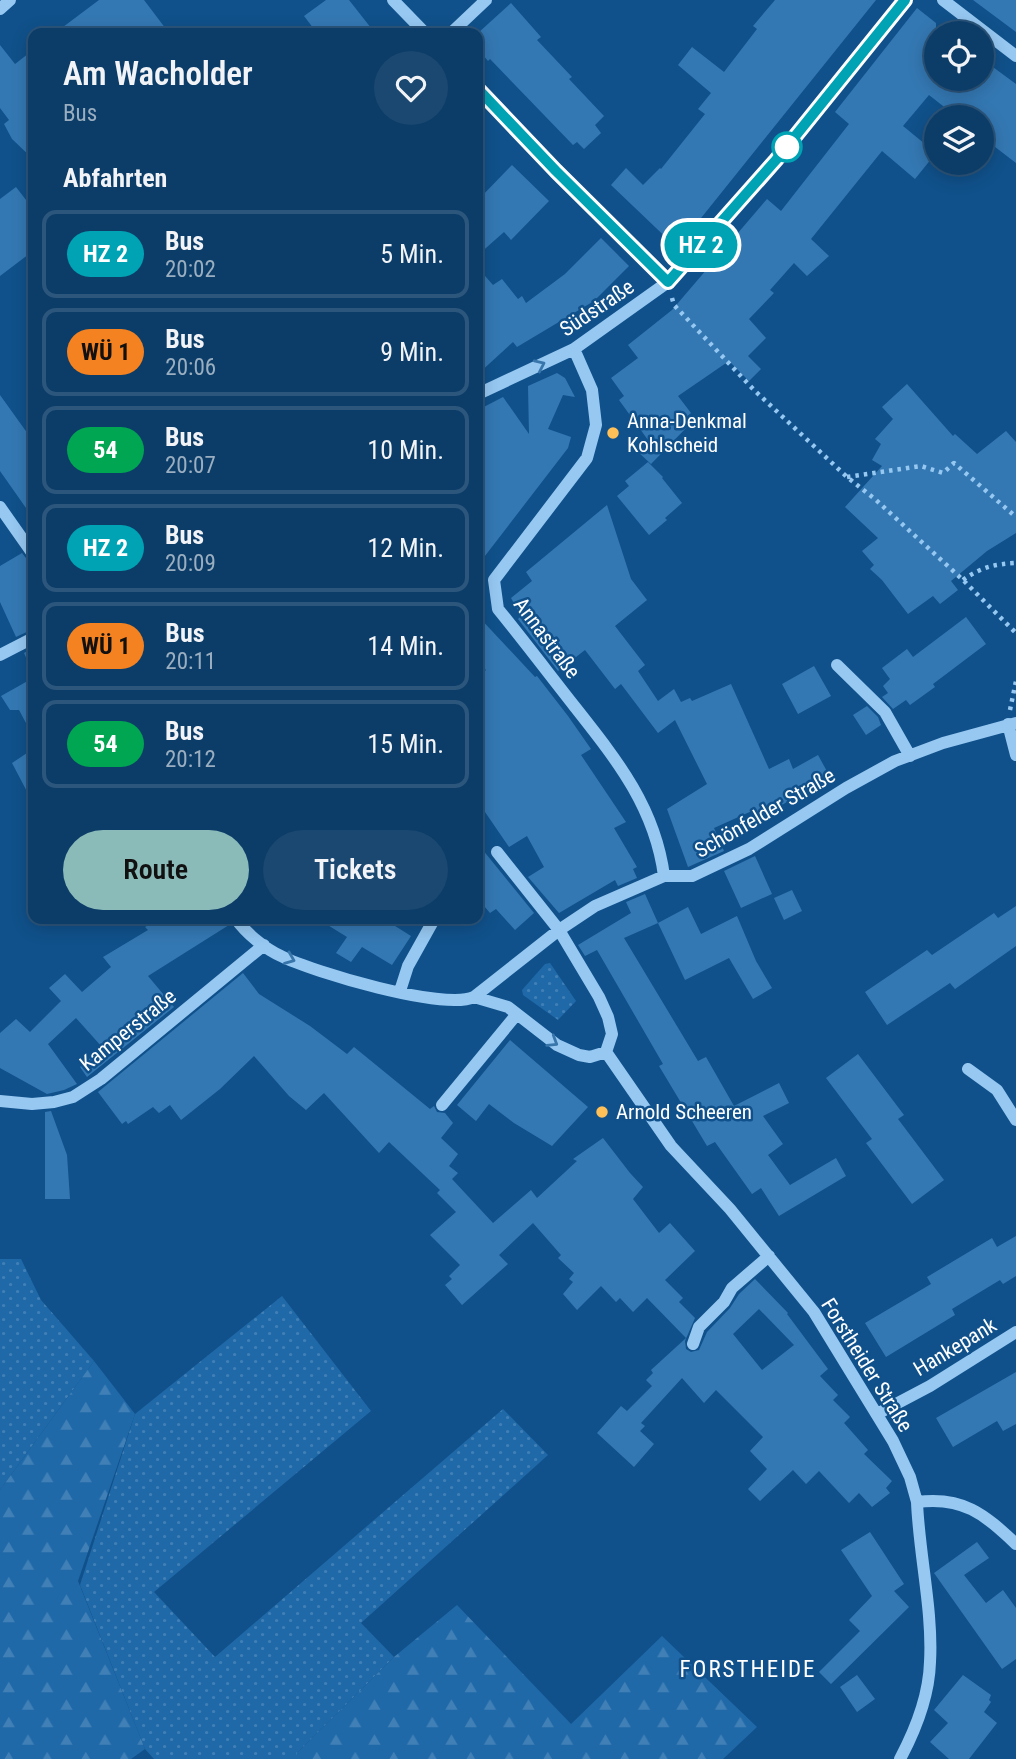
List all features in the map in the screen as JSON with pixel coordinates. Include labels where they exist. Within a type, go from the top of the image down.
[{"type":"street","points":[[0,9],[10,0]]},
{"type":"street","points":[[393,0],[420,28]]},
{"type":"street","points":[[455,28],[486,0]]},
{"type":"street","name":"Südstraße","points":[[483,392],[574,349],[668,282],[776,160],[905,0]]},
{"type":"street","points":[[943,0],[1016,56]]},
{"type":"street","points":[[483,94],[668,282]]},
{"type":"street","name":"Annastraße","points":[[574,349],[592,390],[596,425],[587,457],[494,580],[498,609],[621,766],[646,813],[660,849],[664,876]]},
{"type":"street","points":[[0,507],[28,547]]},
{"type":"street","points":[[0,655],[28,641]]},
{"type":"street","points":[[837,665],[885,712],[910,756]]},
{"type":"street","points":[[1012,724],[1016,755]]},
{"type":"street","name":"Schönfelder Straße","points":[[474,997],[559,930],[595,906],[664,876],[692,876],[737,854],[846,788],[910,756],[943,743],[1012,724]]},
{"type":"street","points":[[241,924],[281,957],[351,982],[436,999],[465,1001],[474,997],[508,1007],[556,1045],[579,1055],[590,1057],[606,1052],[612,1034],[599,998],[559,930],[497,852]]},
{"type":"street","points":[[400,992],[408,966],[431,924]]},
{"type":"street","name":"Kamperstraße","points":[[0,1101],[32,1104],[73,1097],[110,1071],[264,945]]},
{"type":"street","points":[[442,1105],[517,1014]]},
{"type":"street","name":"Forstheider Straße","points":[[606,1052],[671,1146],[730,1209],[814,1312],[877,1414],[910,1477],[917,1502],[930,1662],[925,1698],[915,1730],[900,1759]]},
{"type":"street","points":[[968,1069],[996,1090],[1016,1120]]},
{"type":"street","points":[[693,1344],[699,1327],[724,1302],[732,1288],[769,1256]]},
{"type":"street","name":"Hankepank","points":[[877,1414],[930,1386],[1016,1332]]},
{"type":"street","points":[[917,1502],[938,1499],[959,1503],[988,1518],[1016,1544]]},
{"type":"path","points":[[668,282],[674,305],[754,390],[963,580],[1016,633]]},
{"type":"path","points":[[847,477],[922,466],[943,473],[954,463],[1016,517]]},
{"type":"path","points":[[963,580],[977,570],[993,564],[1016,563]]},
{"type":"path","points":[[1012,724],[1016,681]]},
{"type":"green space","points":[[550,963],[576,1001],[558,1020],[523,995],[522,990],[545,964]]},
{"type":"green space","points":[[0,1259],[21,1259],[41,1300],[94,1361],[0,1490]]},
{"type":"green space","points":[[282,1296],[371,1411],[154,1592],[215,1657],[503,1409],[548,1455],[361,1623],[394,1657],[297,1753],[302,1759],[154,1759],[145,1749],[80,1585],[135,1414]]},
{"type":"green space","points":[[94,1361],[135,1414],[78,1581],[145,1749],[131,1759],[0,1759],[0,1490]]},
{"type":"green space","points":[[457,1605],[571,1724],[662,1636],[757,1727],[723,1759],[302,1759],[296,1754],[394,1657]]},
{"type":"building","points":[[99,0],[144,0],[165,28],[62,28]]},
{"type":"building","points":[[326,0],[349,0],[371,28],[313,28],[304,16]]},
{"type":"building","points":[[775,0],[876,0],[677,248],[611,185],[626,168],[643,185],[661,169],[705,114],[698,109],[711,93],[678,65],[692,47],[724,72],[757,29],[753,26]]},
{"type":"building","points":[[973,0],[1016,0],[1016,32]]},
{"type":"building","points":[[511,3],[541,37],[537,40],[572,77],[569,79],[604,116],[595,125],[601,133],[584,149],[577,142],[573,145],[490,59],[488,61],[483,55],[483,28]]},
{"type":"building","points":[[917,8],[933,21],[924,21],[924,91],[994,91],[994,68],[1016,84],[1016,163],[994,146],[994,105],[942,105],[929,95],[903,126],[924,143],[924,168],[915,179],[882,151],[811,239],[829,256],[807,276],[794,263],[770,290],[774,293],[749,319],[766,338],[748,356],[761,369],[749,381],[729,361],[678,396],[691,413],[684,419],[689,425],[651,464],[637,451],[648,440],[619,400],[624,396],[611,378],[638,358],[628,345],[672,310],[767,199],[781,211],[849,124],[835,112]]},
{"type":"building","points":[[0,45],[15,64],[28,54],[28,154],[12,139],[4,124],[9,120],[0,108]]},
{"type":"building","points":[[512,165],[549,201],[511,240],[504,232],[483,251],[483,195]]},
{"type":"building","points":[[16,187],[28,203],[28,255],[0,276],[0,199]]},
{"type":"building","points":[[601,238],[629,266],[594,301],[517,347],[513,342],[483,369],[483,274],[493,285],[502,279],[518,299],[522,296],[526,303],[565,274]]},
{"type":"building","points":[[557,373],[565,378],[575,397],[563,395],[548,429],[571,437],[568,448],[483,558],[483,407],[503,397],[529,434],[528,386]]},
{"type":"building","points":[[907,384],[953,436],[955,434],[977,454],[1006,431],[1016,442],[1016,533],[987,551],[951,581],[958,590],[940,604],[933,596],[908,614],[870,569],[874,565],[862,551],[878,538],[845,507],[882,466],[872,460],[881,444],[875,439],[893,419],[882,407]]},
{"type":"building","points":[[0,395],[28,434],[28,511],[0,471]]},
{"type":"building","points":[[648,462],[682,503],[649,535],[617,496],[629,486],[625,481]]},
{"type":"building","points":[[607,505],[631,579],[647,600],[615,626],[645,665],[638,671],[658,701],[674,689],[681,702],[690,698],[692,701],[731,684],[769,769],[789,759],[793,769],[818,755],[829,775],[760,819],[754,810],[714,828],[724,851],[688,867],[667,809],[707,784],[675,720],[658,733],[621,684],[615,689],[585,650],[558,671],[518,619],[521,616],[511,598],[532,581],[526,572]]},
{"type":"building","points":[[22,553],[28,561],[28,631],[16,637],[0,602],[0,566]]},
{"type":"building","points":[[966,617],[986,644],[910,705],[906,700],[893,709],[882,697],[888,693],[883,686],[890,679],[882,668],[907,649],[913,657]]},
{"type":"building","points":[[483,621],[535,677],[537,676],[591,749],[581,755],[626,822],[614,828],[637,867],[633,869],[637,878],[618,886],[615,880],[559,913],[528,877],[544,867],[527,836],[509,847],[485,812],[483,814],[483,673],[486,670],[483,667]]},
{"type":"building","points":[[814,666],[831,696],[798,714],[782,684]]},
{"type":"building","points":[[28,681],[28,727],[19,710],[10,710],[1,696]]},
{"type":"building","points":[[867,706],[878,717],[881,725],[866,735],[853,715]]},
{"type":"building","points":[[28,752],[28,793],[12,763]]},
{"type":"building","points":[[483,850],[534,913],[515,930],[496,909],[490,913],[483,905]]},
{"type":"building","points":[[755,856],[772,894],[741,908],[724,871]]},
{"type":"building","points":[[792,890],[802,911],[784,920],[774,898]]},
{"type":"building","points":[[645,894],[658,923],[624,938],[698,1061],[706,1057],[734,1106],[779,1083],[789,1103],[763,1116],[783,1144],[768,1155],[790,1185],[836,1158],[846,1176],[779,1216],[761,1188],[752,1194],[715,1142],[707,1146],[659,1066],[663,1064],[597,950],[585,956],[578,945],[631,913],[626,902]]},
{"type":"building","points":[[1016,906],[1016,946],[955,989],[950,983],[887,1025],[865,992],[927,950],[932,955],[994,913],[998,918]]},
{"type":"building","points":[[688,907],[701,934],[737,916],[756,961],[772,988],[753,999],[729,958],[685,980],[658,923]]},
{"type":"building","points":[[150,924],[229,925],[148,976],[174,1007],[87,1077],[80,1067],[102,1047],[76,1018],[48,1044],[77,1084],[47,1094],[0,1068],[0,1033],[16,1019],[30,1032],[61,1001],[49,988],[65,974],[82,992],[111,967],[103,957],[148,930],[145,927]]},
{"type":"building","points":[[326,924],[392,924],[411,936],[392,965],[362,947],[351,962],[336,953],[347,937]]},
{"type":"building","points":[[243,973],[259,994],[310,1026],[347,1054],[354,1047],[430,1109],[434,1106],[437,1112],[445,1113],[453,1123],[441,1138],[458,1154],[449,1166],[458,1173],[452,1179],[493,1223],[531,1190],[537,1198],[577,1161],[573,1159],[603,1138],[643,1187],[633,1199],[659,1233],[670,1223],[695,1251],[665,1280],[683,1298],[679,1302],[695,1318],[685,1341],[686,1349],[691,1352],[699,1350],[707,1332],[755,1279],[788,1313],[828,1369],[820,1376],[838,1395],[833,1400],[850,1417],[844,1423],[868,1450],[864,1454],[892,1481],[886,1488],[890,1493],[872,1507],[859,1493],[849,1503],[819,1471],[806,1484],[793,1470],[760,1501],[748,1489],[767,1469],[750,1451],[763,1437],[716,1390],[704,1403],[682,1378],[641,1423],[645,1426],[640,1431],[654,1444],[634,1467],[597,1433],[621,1406],[627,1411],[652,1386],[646,1380],[653,1373],[651,1370],[686,1338],[647,1298],[633,1312],[620,1298],[616,1302],[601,1286],[577,1310],[563,1294],[573,1282],[569,1279],[574,1273],[558,1258],[561,1255],[533,1223],[499,1255],[508,1264],[462,1305],[445,1285],[452,1279],[449,1276],[460,1265],[430,1235],[456,1212],[437,1193],[440,1190],[389,1142],[379,1153],[324,1093],[306,1110],[289,1096],[254,1056],[220,1089],[181,1120],[170,1105],[159,1113],[153,1107],[128,1124],[126,1121],[122,1124],[98,1092]],"holes":[[[759,1309],[794,1345],[762,1370],[733,1334]]]},
{"type":"building","points":[[510,1040],[588,1107],[552,1146],[489,1104],[476,1121],[457,1105]]},
{"type":"building","points":[[858,1054],[904,1115],[898,1119],[944,1180],[912,1204],[866,1143],[872,1139],[826,1078]]},
{"type":"building","points":[[51,1111],[67,1155],[70,1199],[45,1199],[45,1112]]},
{"type":"building","points":[[1016,1236],[1016,1276],[1003,1284],[1000,1280],[952,1309],[955,1315],[886,1357],[865,1323],[931,1284],[927,1277],[992,1238],[997,1247]]},
{"type":"building","points":[[1016,1372],[1016,1424],[1003,1431],[997,1421],[953,1447],[936,1418]]},
{"type":"building","points":[[870,1532],[904,1584],[894,1591],[909,1607],[831,1684],[819,1672],[860,1631],[849,1620],[872,1596],[841,1550]]},
{"type":"building","points":[[977,1542],[989,1558],[964,1575],[986,1603],[1003,1590],[1016,1608],[1016,1659],[1002,1669],[934,1573]]},
{"type":"building","points":[[857,1675],[875,1699],[857,1712],[840,1687]]},
{"type":"building","points":[[963,1675],[991,1695],[991,1702],[984,1712],[997,1723],[969,1759],[949,1759],[930,1742],[948,1723],[934,1710]]},
{"type":"bus line","points":[[483,94],[668,282],[776,160],[905,0]]},
{"type":"place","name":"Anna-Denkmal Kohlscheid","points":[[613,433]]},
{"type":"place","name":"Arnold Scheeren","points":[[602,1112]]},
{"type":"district","name":"FORSTHEIDE","points":[[748,1669]]}]
